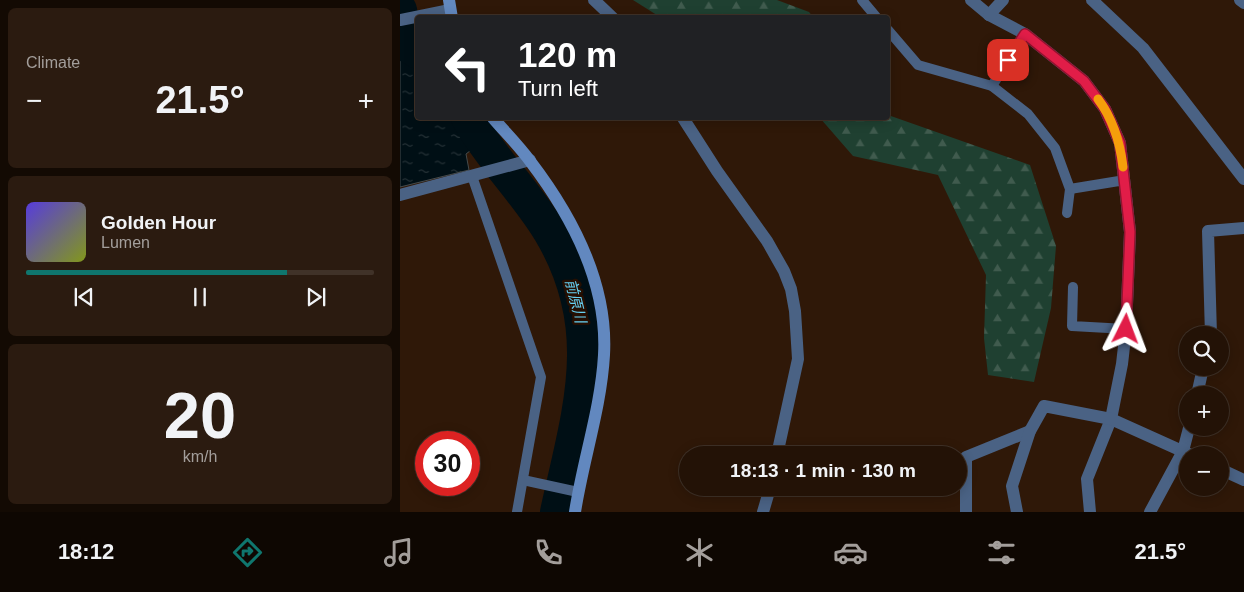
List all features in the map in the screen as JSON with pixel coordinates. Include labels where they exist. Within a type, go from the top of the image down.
[{"type":"street","points":[[594,0],[610,15]]},
{"type":"street","points":[[971,0],[989,15],[1025,34],[1084,81],[1105,109],[1120,143],[1130,232],[1126,329],[1122,364],[1111,419],[1087,479],[1090,512]]},
{"type":"street","points":[[989,15],[1003,0]]},
{"type":"street","points":[[1092,0],[1143,48],[1244,179]]},
{"type":"street","points":[[1240,0],[1244,4]]},
{"type":"street","points":[[422,15],[450,9]]},
{"type":"street","points":[[495,120],[530,160],[581,242],[602,309],[604,355],[594,424],[575,512]]},
{"type":"street","points":[[684,120],[717,171],[767,241],[784,271],[791,289],[795,311],[798,359],[779,446]]},
{"type":"street","points":[[400,195],[530,160]]},
{"type":"street","points":[[1211,326],[1208,231],[1244,228]]},
{"type":"street","points":[[1017,512],[1012,486],[1030,431],[1044,406],[1111,419],[1179,449]]},
{"type":"street","points":[[966,512],[966,457],[1030,431]]},
{"type":"street","points":[[1150,512],[1179,466]]},
{"type":"street","points":[[1229,473],[1244,480]]},
{"type":"street","points":[[763,512],[768,496]]},
{"type":"lane","points":[[862,0],[874,15]]},
{"type":"lane","points":[[890,32],[918,65],[992,86],[1028,114],[1055,148],[1070,189],[1067,213]]},
{"type":"lane","points":[[992,86],[1025,34]]},
{"type":"lane","points":[[472,176],[541,377],[517,512]]},
{"type":"lane","points":[[1070,189],[1125,180]]},
{"type":"lane","points":[[1073,287],[1072,326],[1126,329]]},
{"type":"lane","points":[[523,480],[578,492]]},
{"type":"green space","points":[[633,0],[777,0],[809,12],[811,15],[657,15]]},
{"type":"green space","points":[[890,116],[1030,165],[1056,246],[1051,308],[1034,382],[988,375],[984,338],[986,275],[938,175],[853,156],[822,120],[890,120]]},
{"type":"water","points":[[400,55],[415,68],[415,120],[463,120],[479,144],[466,154],[469,170],[400,187]]},
{"type":"waterway","name":"前原川","points":[[400,10],[407,45],[415,50]]},
{"type":"waterway","name":"前原川","points":[[469,120],[487,147],[541,217],[568,268],[579,302],[584,337],[580,405],[557,512]]},
{"type":"slow traffic","points":[[1098,99],[1105,109],[1120,143],[1123,167]]},
{"type":"route","points":[[1008,60],[1025,34],[1084,81],[1105,109],[1120,143],[1130,232],[1126,329]]}]
